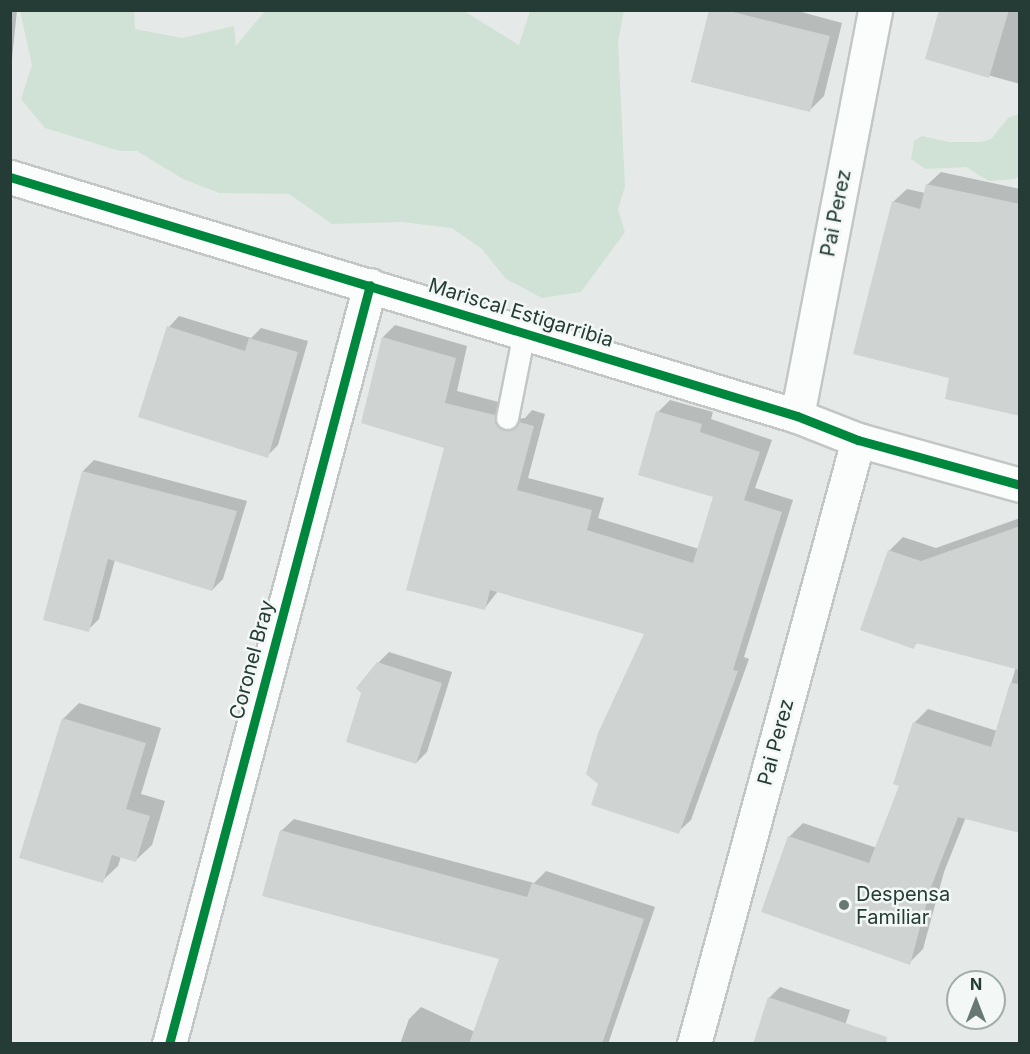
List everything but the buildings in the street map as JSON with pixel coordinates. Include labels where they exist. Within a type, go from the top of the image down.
[{"type":"street","name":"Pai Perez","points":[[797,416],[875,10]]},
{"type":"street","name":"Mariscal Estigarribia","points":[[10,177],[797,416],[858,440],[1020,485]]},
{"type":"street","name":"Coronel Bray","points":[[169,1044],[370,285]]},
{"type":"street","name":"Pai Perez","points":[[694,1044],[858,440]]},
{"type":"lane","points":[[507,418],[524,332]]},
{"type":"green space","points":[[20,11],[134,11],[135,29],[182,38],[234,26],[236,46],[265,11],[464,11],[519,45],[530,11],[624,11],[618,42],[625,186],[618,209],[625,232],[581,292],[542,298],[506,279],[482,249],[452,228],[402,222],[332,224],[289,194],[219,193],[183,179],[137,151],[120,151],[45,128],[21,99],[32,65]]},
{"type":"green space","points":[[1018,115],[1019,175],[1015,179],[989,181],[966,167],[926,169],[911,159],[914,141],[922,136],[949,142],[981,142],[991,139],[1009,117]]},
{"type":"cycle path","points":[[10,177],[797,416],[858,440],[1020,485]]},
{"type":"cycle path","points":[[169,1044],[370,285]]},
{"type":"place","name":"Despensa Familiar","points":[[844,905]]}]
